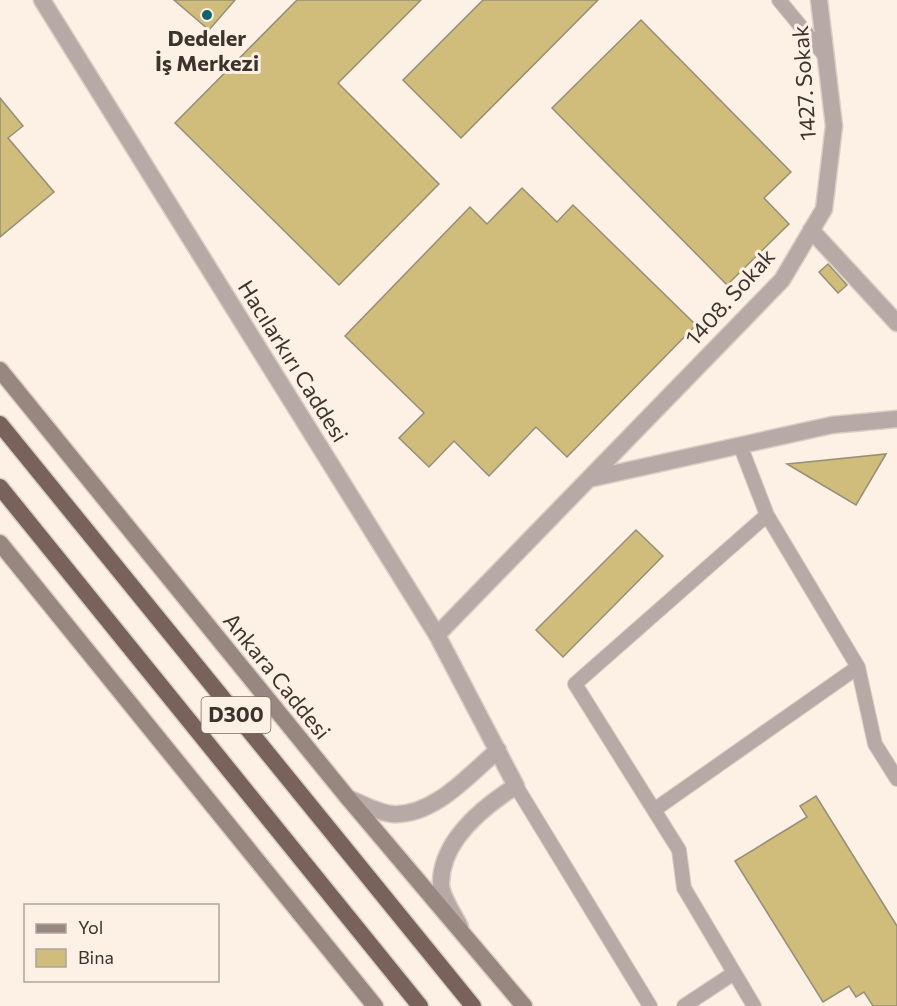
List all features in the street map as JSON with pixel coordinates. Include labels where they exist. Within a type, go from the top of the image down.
[{"type":"highway","name":"D300","points":[[0,424],[473,1006]]},
{"type":"highway","name":"D300","points":[[0,488],[420,1006]]},
{"type":"main road","name":"Ankara Caddesi","points":[[0,370],[348,798],[524,1006]]},
{"type":"main road","points":[[0,543],[375,1006]]},
{"type":"street","name":"Hacılarkırı Caddesi","points":[[42,0],[437,635],[516,786]]},
{"type":"street","name":"1427. Sokak","points":[[811,230],[825,209],[834,126],[819,0]]},
{"type":"street","name":"1408. Sokak","points":[[437,635],[782,280],[811,230]]},
{"type":"street","points":[[811,230],[897,323]]},
{"type":"street","points":[[589,479],[832,425],[897,419]]},
{"type":"street","points":[[348,798],[390,814],[416,813],[450,792],[498,750]]},
{"type":"street","points":[[465,936],[441,886],[448,852],[468,824],[496,799],[516,786]]},
{"type":"lane","points":[[779,0],[826,57]]},
{"type":"lane","points":[[741,445],[767,515],[858,668],[875,744],[897,779]]},
{"type":"lane","points":[[754,1006],[684,888],[679,850],[575,684],[767,515]]},
{"type":"lane","points":[[654,810],[858,668]]},
{"type":"lane","points":[[516,786],[650,1006]]},
{"type":"lane","points":[[684,1006],[734,973]]},
{"type":"building","name":"Dedeler İş Merkezi","points":[[174,0],[235,0],[209,30]]},
{"type":"building","points":[[297,0],[421,0],[338,83],[439,184],[339,285],[175,123]]},
{"type":"building","points":[[483,0],[598,0],[461,138],[403,80]]},
{"type":"building","points":[[641,20],[791,172],[764,198],[789,224],[727,285],[552,108]]},
{"type":"building","points":[[0,98],[23,126],[8,138],[54,192],[0,237]]},
{"type":"building","points":[[522,188],[557,222],[573,205],[696,325],[567,457],[536,427],[489,476],[454,441],[429,467],[399,438],[424,413],[345,336],[470,207],[487,224]]},
{"type":"building","points":[[828,264],[847,285],[838,293],[819,272]]},
{"type":"building","points":[[886,454],[856,505],[787,464]]},
{"type":"building","points":[[636,530],[663,556],[563,657],[536,630]]},
{"type":"building","points":[[816,796],[897,926],[897,1006],[873,1006],[864,992],[856,997],[849,986],[823,1002],[735,861],[807,817],[800,806]]},
{"type":"place","name":"Dedeler İş Merkezi","points":[[207,15]]}]
